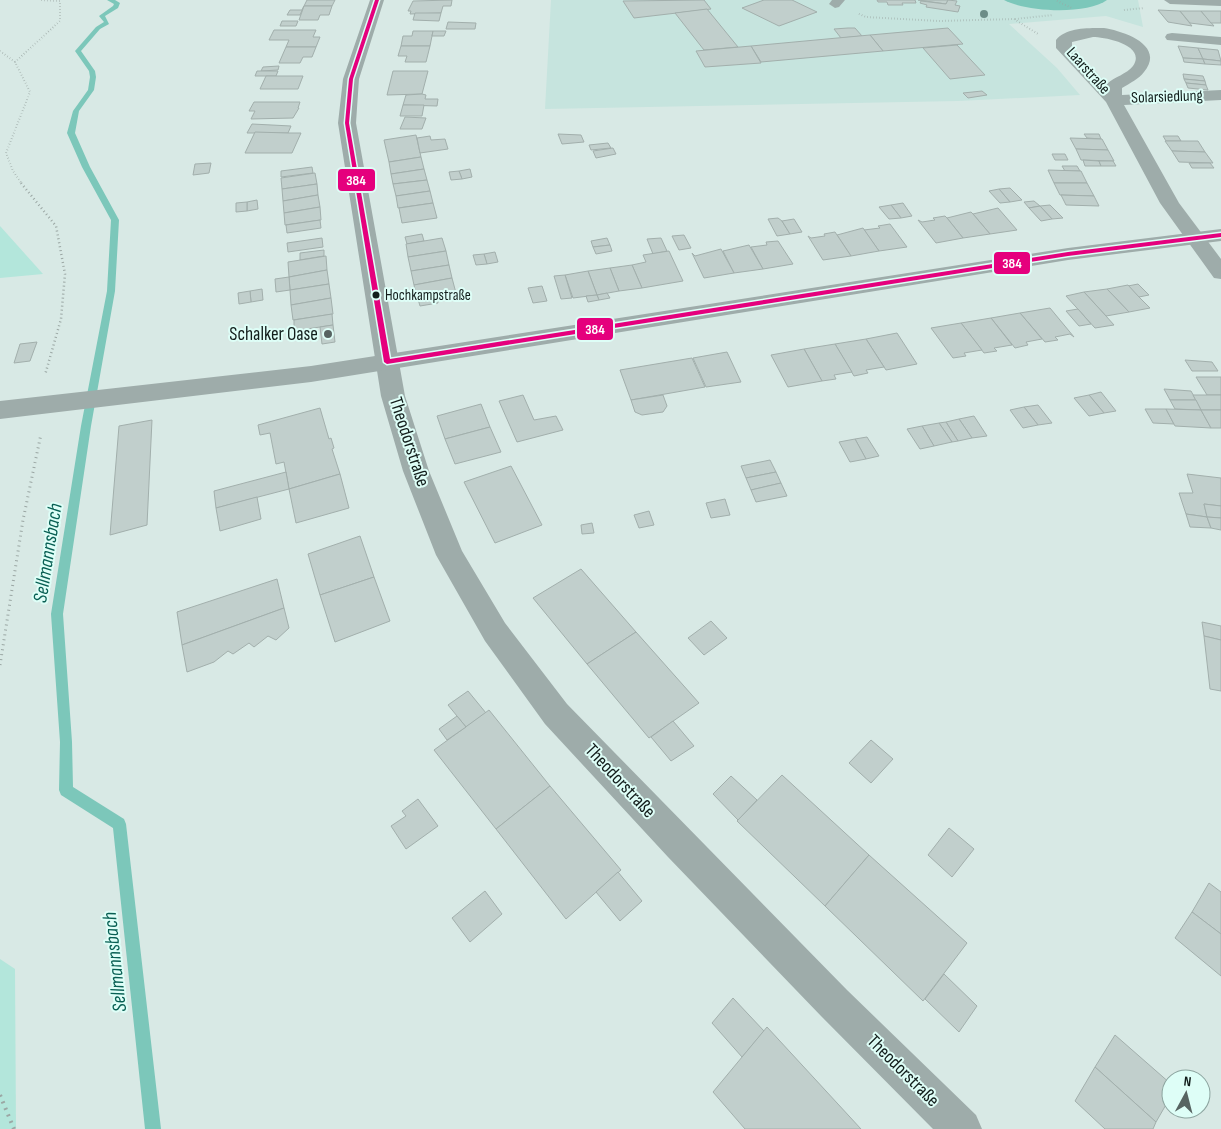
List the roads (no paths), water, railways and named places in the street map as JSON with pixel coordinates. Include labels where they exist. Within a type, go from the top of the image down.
[{"type":"street","name":"Theodorstraße","points":[[377,0],[351,79],[347,123],[393,396],[416,471],[450,555],[500,640],[556,714],[820,988],[962,1129]]},
{"type":"street","name":"Laarstraße","points":[[1113,100],[1114,86],[1129,77],[1142,64],[1142,57],[1135,44],[1116,35],[1089,32],[1070,36],[1064,40],[1064,48],[1113,100],[1170,202],[1194,238],[1221,273]]},
{"type":"street","name":"Solarsiedlung","points":[[1113,100],[1221,95]]},
{"type":"street","points":[[0,410],[311,374],[1068,254],[1221,235]]},
{"type":"lane","points":[[1170,0],[1221,2]]},
{"type":"lane","points":[[1172,37],[1221,41]]},
{"type":"waterway","name":"Sellmannsbach","points":[[110,0],[117,3],[116,7],[102,16],[107,23],[98,28],[78,51],[92,71],[93,77],[91,90],[76,111],[71,133],[86,167],[115,220],[111,291],[86,426],[57,614],[66,742],[66,790],[119,824],[153,1129]]},
{"type":"place","name":"Hochkampstraße","points":[[376,295]]},
{"type":"place","name":"Schalker Oase","points":[[328,334]]}]
